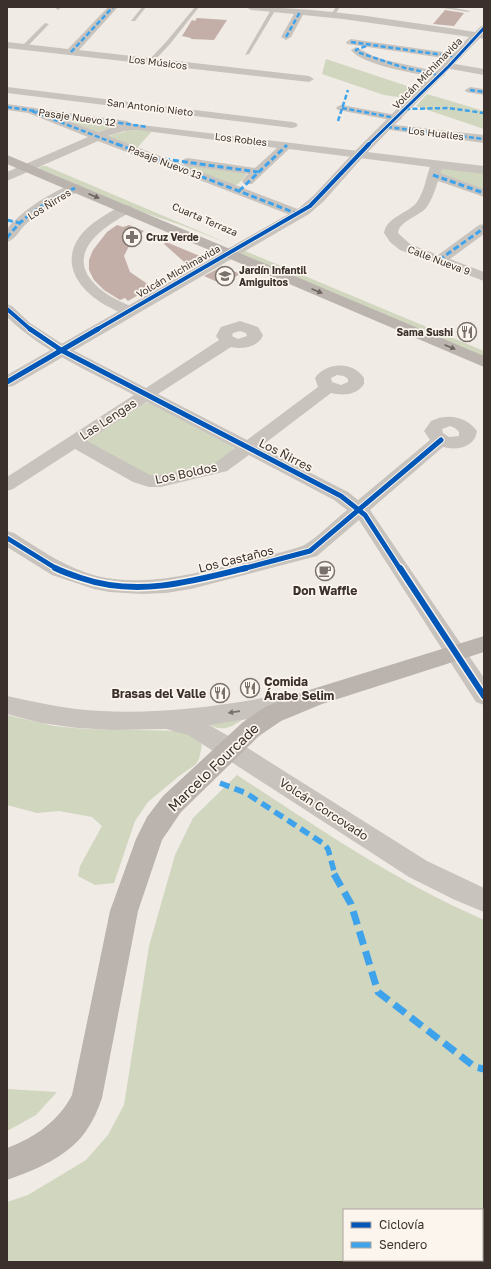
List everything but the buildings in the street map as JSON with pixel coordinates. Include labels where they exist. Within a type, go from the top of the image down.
[{"type":"main road","name":"Cuarta Terraza","points":[[7,147],[388,306]]},
{"type":"main road","name":"Cuarta Terraza","points":[[7,159],[484,362]]},
{"type":"main road","name":"Marcelo Fourcade","points":[[7,1164],[45,1146],[72,1124],[87,1098],[91,1085],[124,911],[149,839],[156,825],[172,804],[250,729],[267,717],[314,697],[484,644]]},
{"type":"street","points":[[71,52],[113,7]]},
{"type":"street","points":[[252,7],[335,11],[482,33]]},
{"type":"street","points":[[286,37],[303,10]]},
{"type":"street","name":"Volcán Michimavida","points":[[7,382],[298,214],[316,202],[359,154],[482,33]]},
{"type":"street","points":[[351,42],[388,47],[448,66],[484,72]]},
{"type":"street","name":"Los Músicos","points":[[7,45],[308,79]]},
{"type":"street","points":[[370,45],[356,50],[362,55],[405,68],[448,66]]},
{"type":"street","points":[[375,59],[388,47]]},
{"type":"street","name":"San Antonio Nieto","points":[[7,90],[292,125]]},
{"type":"street","points":[[338,121],[348,90]]},
{"type":"street","points":[[470,90],[484,92]]},
{"type":"street","name":"Pasaje Nuevo 12","points":[[7,108],[148,127]]},
{"type":"street","points":[[342,108],[396,118]]},
{"type":"street","name":"Pasaje Nuevo 13","points":[[32,111],[298,214]]},
{"type":"street","name":"Los Robles","points":[[7,178],[98,136],[123,128],[148,127],[359,154],[435,170],[484,170]]},
{"type":"street","name":"Los Hualles","points":[[387,127],[484,139]]},
{"type":"street","points":[[239,191],[287,145]]},
{"type":"street","points":[[152,157],[258,172]]},
{"type":"street","points":[[435,170],[484,193]]},
{"type":"street","name":"Calle Nueva 9","points":[[435,170],[421,206],[395,223],[392,227],[391,232],[393,239],[404,247],[484,277]]},
{"type":"street","name":"Los Ñirres","points":[[7,238],[13,222],[75,188]]},
{"type":"street","points":[[126,210],[94,229],[85,238],[79,249],[77,262],[79,272],[87,284],[103,298],[129,311]]},
{"type":"street","points":[[439,260],[484,228]]},
{"type":"street","name":"Los Ñirres","points":[[7,309],[25,326],[61,350],[145,395],[342,496],[360,510],[365,515],[484,696]]},
{"type":"street","name":"Las Lengas","points":[[7,485],[229,341]]},
{"type":"street","name":"Los Boldos","points":[[75,441],[139,478],[155,481],[218,468],[248,448],[329,387]]},
{"type":"street","name":"Los Castaños","points":[[7,538],[48,564],[80,578],[125,586],[166,586],[191,582],[304,554],[316,547],[441,440]]},
{"type":"street","name":"Volcán Corcovado","points":[[7,705],[68,717],[163,720],[255,709],[314,697]]},
{"type":"street","name":"Volcán Corcovado","points":[[163,720],[195,728],[418,869],[464,892],[484,900]]},
{"type":"lane","points":[[133,20],[144,7]]},
{"type":"lane","points":[[151,61],[178,31],[196,7]]},
{"type":"lane","points":[[439,7],[468,12]]},
{"type":"lane","points":[[247,54],[274,9]]},
{"type":"lane","points":[[24,47],[47,24]]},
{"type":"green space","points":[[326,59],[412,88],[405,98],[384,95],[322,74]]},
{"type":"green space","points":[[427,94],[484,111],[484,129],[416,106]]},
{"type":"green space","points":[[65,118],[118,126],[97,132],[63,119]]},
{"type":"green space","points":[[153,130],[136,149],[106,137],[126,131]]},
{"type":"green space","points":[[183,165],[244,173],[247,175],[234,186]]},
{"type":"green space","points":[[46,166],[232,245],[181,225],[136,210],[38,168]]},
{"type":"green space","points":[[443,168],[484,173],[484,191],[438,176]]},
{"type":"green space","points":[[245,251],[484,351],[484,357],[240,254],[241,252]]},
{"type":"green space","points":[[146,403],[150,403],[235,448],[217,463],[158,477],[149,477],[84,442]]},
{"type":"green space","points":[[7,715],[54,726],[85,729],[181,731],[197,739],[202,745],[199,759],[195,765],[179,776],[148,802],[135,821],[114,883],[95,885],[78,876],[80,866],[102,826],[92,817],[59,811],[37,813],[7,805]]},
{"type":"green space","points":[[246,717],[234,725],[225,728],[215,727],[202,722]]},
{"type":"green space","points":[[237,775],[327,834],[388,871],[451,905],[484,920],[484,1262],[7,1262],[7,1202],[28,1195],[86,1160],[108,1135],[124,1105],[149,946],[175,855],[193,818]]},
{"type":"green space","points":[[7,1089],[57,1092],[36,1115],[7,1131]]},
{"type":"marked path","points":[[71,52],[113,7]]},
{"type":"marked path","points":[[286,37],[300,12]]},
{"type":"marked path","points":[[351,42],[457,57]]},
{"type":"marked path","points":[[366,46],[356,50],[357,52],[405,68],[440,75]]},
{"type":"marked path","points":[[338,121],[348,90]]},
{"type":"marked path","points":[[470,90],[484,92]]},
{"type":"marked path","points":[[7,107],[148,127]]},
{"type":"marked path","points":[[342,108],[396,118]]},
{"type":"marked path","points":[[405,109],[448,108],[484,113]]},
{"type":"marked path","points":[[32,111],[298,214]]},
{"type":"marked path","points":[[387,127],[484,139]]},
{"type":"marked path","points":[[239,191],[287,145]]},
{"type":"marked path","points":[[164,159],[258,172]]},
{"type":"marked path","points":[[433,175],[484,193]]},
{"type":"marked path","points":[[7,238],[13,229],[38,208],[75,188]]},
{"type":"marked path","points":[[7,220],[20,223]]},
{"type":"marked path","points":[[439,260],[484,228]]},
{"type":"marked path","points":[[220,783],[246,793],[324,844],[328,849],[334,874],[351,904],[378,992],[475,1067],[484,1069]]},
{"type":"cycle path","points":[[7,382],[310,206],[359,154],[449,66],[484,28]]},
{"type":"cycle path","points":[[7,309],[25,326],[61,350],[341,496],[365,515],[484,696]]},
{"type":"cycle path","points":[[7,538],[59,570],[94,582],[109,585],[141,587],[166,586],[191,582],[310,551],[441,440]]},
{"type":"place","name":"Cruz Verde","points":[[132,237]]},
{"type":"place","name":"Jardín Infantil Amiguitos","points":[[225,276]]},
{"type":"place","name":"Sama Sushi","points":[[467,332]]},
{"type":"place","name":"Don Waffle","points":[[325,571]]},
{"type":"place","name":"Comida Árabe Selim","points":[[250,688]]},
{"type":"place","name":"Brasas del Valle","points":[[220,693]]}]
